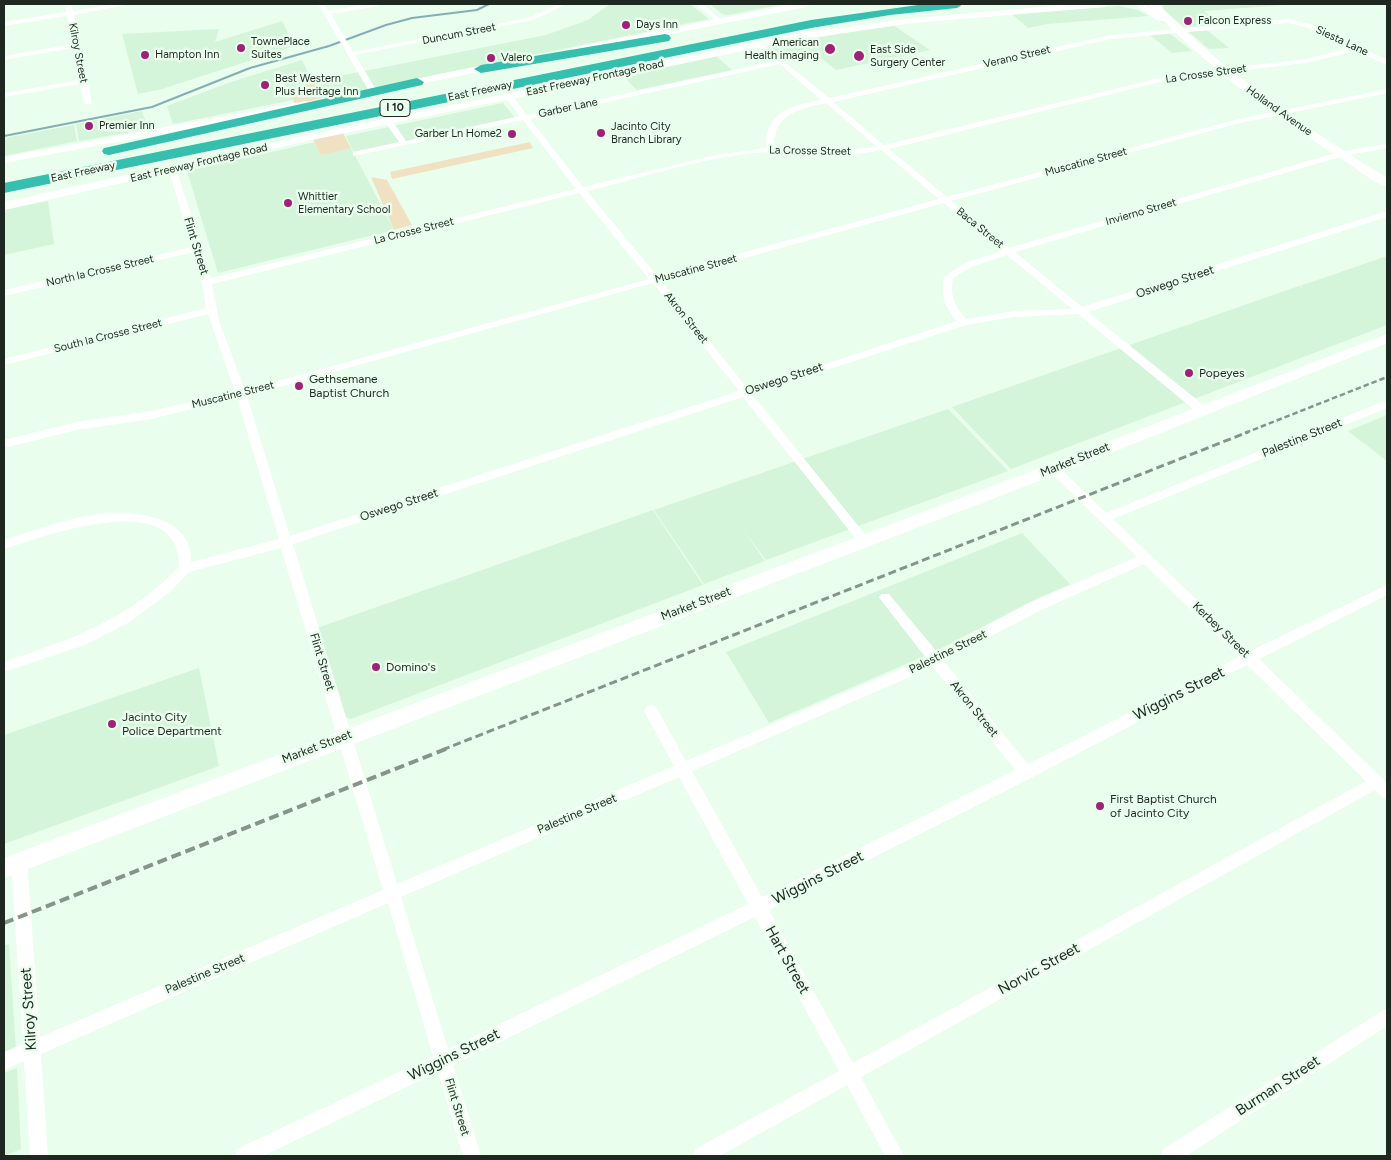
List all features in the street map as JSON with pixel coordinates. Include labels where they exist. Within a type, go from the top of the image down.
[{"type":"highway","name":"East Freeway","points":[[4,188],[876,4]]},
{"type":"highway","name":"East Freeway","points":[[4,176],[784,24],[957,4]]},
{"type":"highway","points":[[481,69],[784,24]]},
{"type":"highway","points":[[590,78],[784,24]]},
{"type":"highway","points":[[4,176],[417,82]]},
{"type":"highway","points":[[4,194],[312,137]]},
{"type":"main road","points":[[4,160],[373,91],[806,4]]},
{"type":"main road","name":"East Freeway Frontage Road","points":[[4,206],[312,137],[760,44],[880,23],[1104,4]]},
{"type":"main road","name":"Holland Avenue","points":[[1138,4],[1178,30]]},
{"type":"main road","name":"Holland Avenue","points":[[1153,4],[1178,30],[1223,70],[1280,112],[1387,183]]},
{"type":"main road","name":"Market Street","points":[[12,865],[344,737],[1054,469],[1387,338]]},
{"type":"street","name":"Kilroy Street","points":[[68,4],[88,103]]},
{"type":"street","points":[[4,24],[127,4]]},
{"type":"street","points":[[321,4],[373,91]]},
{"type":"street","points":[[327,13],[378,4]]},
{"type":"street","name":"Duncum Street","points":[[352,54],[508,24],[533,18],[563,4]]},
{"type":"street","points":[[698,4],[720,21]]},
{"type":"street","name":"Verano Street","points":[[770,150],[768,137],[773,123],[785,114],[799,108],[827,101],[1068,45],[1111,37],[1288,21],[1296,23]]},
{"type":"street","name":"Siesta Lane","points":[[1296,23],[1308,25],[1387,62]]},
{"type":"street","name":"Baca Street","points":[[760,44],[945,200],[1202,410]]},
{"type":"street","points":[[4,58],[77,45]]},
{"type":"street","name":"La Crosse Street","points":[[207,282],[716,157],[770,150],[842,152],[884,148],[1176,76],[1306,61],[1357,48]]},
{"type":"street","name":"Garber Lane","points":[[356,154],[780,62]]},
{"type":"street","points":[[4,95],[84,81]]},
{"type":"street","name":"Muscatine Street","points":[[4,444],[77,426],[151,415],[241,394],[1235,122],[1387,91]]},
{"type":"street","name":"Akron Street","points":[[508,96],[581,190],[656,280],[864,541]]},
{"type":"street","points":[[388,121],[403,144]]},
{"type":"street","name":"Invierno Street","points":[[964,322],[951,310],[946,291],[949,277],[968,265],[1008,251],[1342,154],[1387,146]]},
{"type":"street","name":"Flint Street","points":[[172,168],[207,282],[212,310],[241,394],[472,1156]]},
{"type":"street","name":"Oswego Street","points":[[185,568],[286,542],[964,322],[1014,314],[1089,309],[1387,214]]},
{"type":"street","name":"North la Crosse Street","points":[[4,293],[197,249]]},
{"type":"street","name":"South la Crosse Street","points":[[4,362],[212,310]]},
{"type":"street","name":"Palestine Street","points":[[1105,518],[1387,404]]},
{"type":"street","name":"Kerbey Street","points":[[1054,469],[1382,787]]},
{"type":"street","points":[[4,544],[79,522],[118,518],[148,519],[174,530],[184,548],[185,568],[167,589],[127,618],[88,639],[4,666]]},
{"type":"street","name":"Palestine Street","points":[[4,1061],[935,660],[1034,607],[1146,558]]},
{"type":"street","name":"Wiggins Street","points":[[244,1156],[759,908],[1026,774],[1249,657],[1387,590]]},
{"type":"street","name":"Akron Street","points":[[885,597],[1026,774]]},
{"type":"street","name":"Hart Street","points":[[651,711],[895,1156]]},
{"type":"street","name":"Norvic Street","points":[[702,1156],[1382,787]]},
{"type":"street","name":"Kilroy Street","points":[[12,865],[32,1049],[39,1156]]},
{"type":"street","name":"Burman Street","points":[[1170,1156],[1387,1016]]},
{"type":"shaded area","points":[[610,4],[690,4],[709,19],[323,98],[314,81],[546,35],[588,20]]},
{"type":"shaded area","points":[[710,4],[784,4],[728,15],[722,14]]},
{"type":"shaded area","points":[[1163,4],[1284,5],[1204,11],[1220,25],[1184,27],[1164,10]]},
{"type":"shaded area","points":[[1119,6],[1138,10],[1148,16],[1047,24],[1028,28],[1012,14]]},
{"type":"shaded area","points":[[282,21],[295,46],[162,89],[138,94],[122,34],[219,29],[215,42]]},
{"type":"shaded area","points":[[893,25],[930,50],[836,70],[811,50],[781,57],[769,46]]},
{"type":"shaded area","points":[[1207,30],[1229,48],[1209,49],[1188,31]]},
{"type":"shaded area","points":[[1169,33],[1192,51],[1172,53],[1150,35]]},
{"type":"shaded area","points":[[716,56],[732,70],[637,90],[624,77]]},
{"type":"shaded area","points":[[302,60],[313,83],[288,89],[293,100],[173,124],[167,106],[231,82]]},
{"type":"shaded area","points":[[315,83],[323,98],[295,104],[288,89]]},
{"type":"shaded area","points":[[503,103],[515,118],[354,153],[346,136]]},
{"type":"shaded area","points":[[142,111],[148,129],[79,141],[76,124]]},
{"type":"shaded area","points":[[74,125],[77,141],[4,156],[4,138]]},
{"type":"shaded area","points":[[343,133],[351,148],[321,155],[313,139]]},
{"type":"shaded area","name":"Whittier Elementary School","points":[[315,142],[321,154],[351,148],[394,230],[218,273],[187,171]]},
{"type":"shaded area","points":[[530,142],[533,148],[392,179],[390,172]]},
{"type":"shaded area","points":[[371,177],[387,180],[412,225],[394,230]]},
{"type":"shaded area","points":[[48,201],[54,244],[4,255],[4,210]]},
{"type":"shaded area","points":[[1387,256],[1387,325],[1011,469],[952,407],[1299,286],[1308,292],[1300,286]]},
{"type":"shaded area","points":[[948,409],[1008,471],[766,560],[741,527],[765,561],[704,584],[654,510]]},
{"type":"shaded area","points":[[1387,415],[1387,461],[1348,431]]},
{"type":"shaded area","points":[[653,510],[703,585],[351,719],[343,716],[317,628]]},
{"type":"shaded area","points":[[1022,533],[1070,584],[1028,603],[936,651],[769,723],[726,652]]},
{"type":"shaded area","points":[[199,668],[219,766],[4,844],[4,735]]},
{"type":"shaded area","points":[[9,944],[16,1050],[4,1055],[4,946]]},
{"type":"shaded area","points":[[17,1068],[21,1149],[4,1156],[4,1073]]},
{"type":"waterway","points":[[4,136],[152,107],[250,68],[329,46],[386,25],[412,18],[477,10],[489,4]]},
{"type":"railway","points":[[1245,433],[1387,377]]},
{"type":"railway","points":[[442,750],[1248,432]]},
{"type":"railway","points":[[4,923],[446,749]]},
{"type":"place","name":"Falcon Express","points":[[1188,21]]},
{"type":"place","name":"Days Inn","points":[[626,25]]},
{"type":"place","name":"TownePlace Suites","points":[[241,48]]},
{"type":"place","name":"American Health imaging","points":[[830,49]]},
{"type":"place","name":"Hampton Inn","points":[[145,55]]},
{"type":"place","name":"East Side Surgery Center","points":[[859,56]]},
{"type":"place","name":"Valero","points":[[491,58]]},
{"type":"place","name":"Best Western Plus Heritage Inn","points":[[265,85]]},
{"type":"place","name":"Premier Inn","points":[[89,126]]},
{"type":"place","name":"Jacinto City Branch Library","points":[[601,133]]},
{"type":"place","name":"Garber Ln Home2","points":[[512,134]]},
{"type":"place","name":"Whittier Elementary School","points":[[288,203]]},
{"type":"place","name":"Popeyes","points":[[1189,373]]},
{"type":"place","name":"Gethsemane Baptist Church","points":[[299,386]]},
{"type":"place","name":"Domino's","points":[[376,667]]},
{"type":"place","name":"Jacinto City Police Department","points":[[112,724]]},
{"type":"place","name":"First Baptist Church of Jacinto City","points":[[1100,806]]}]
